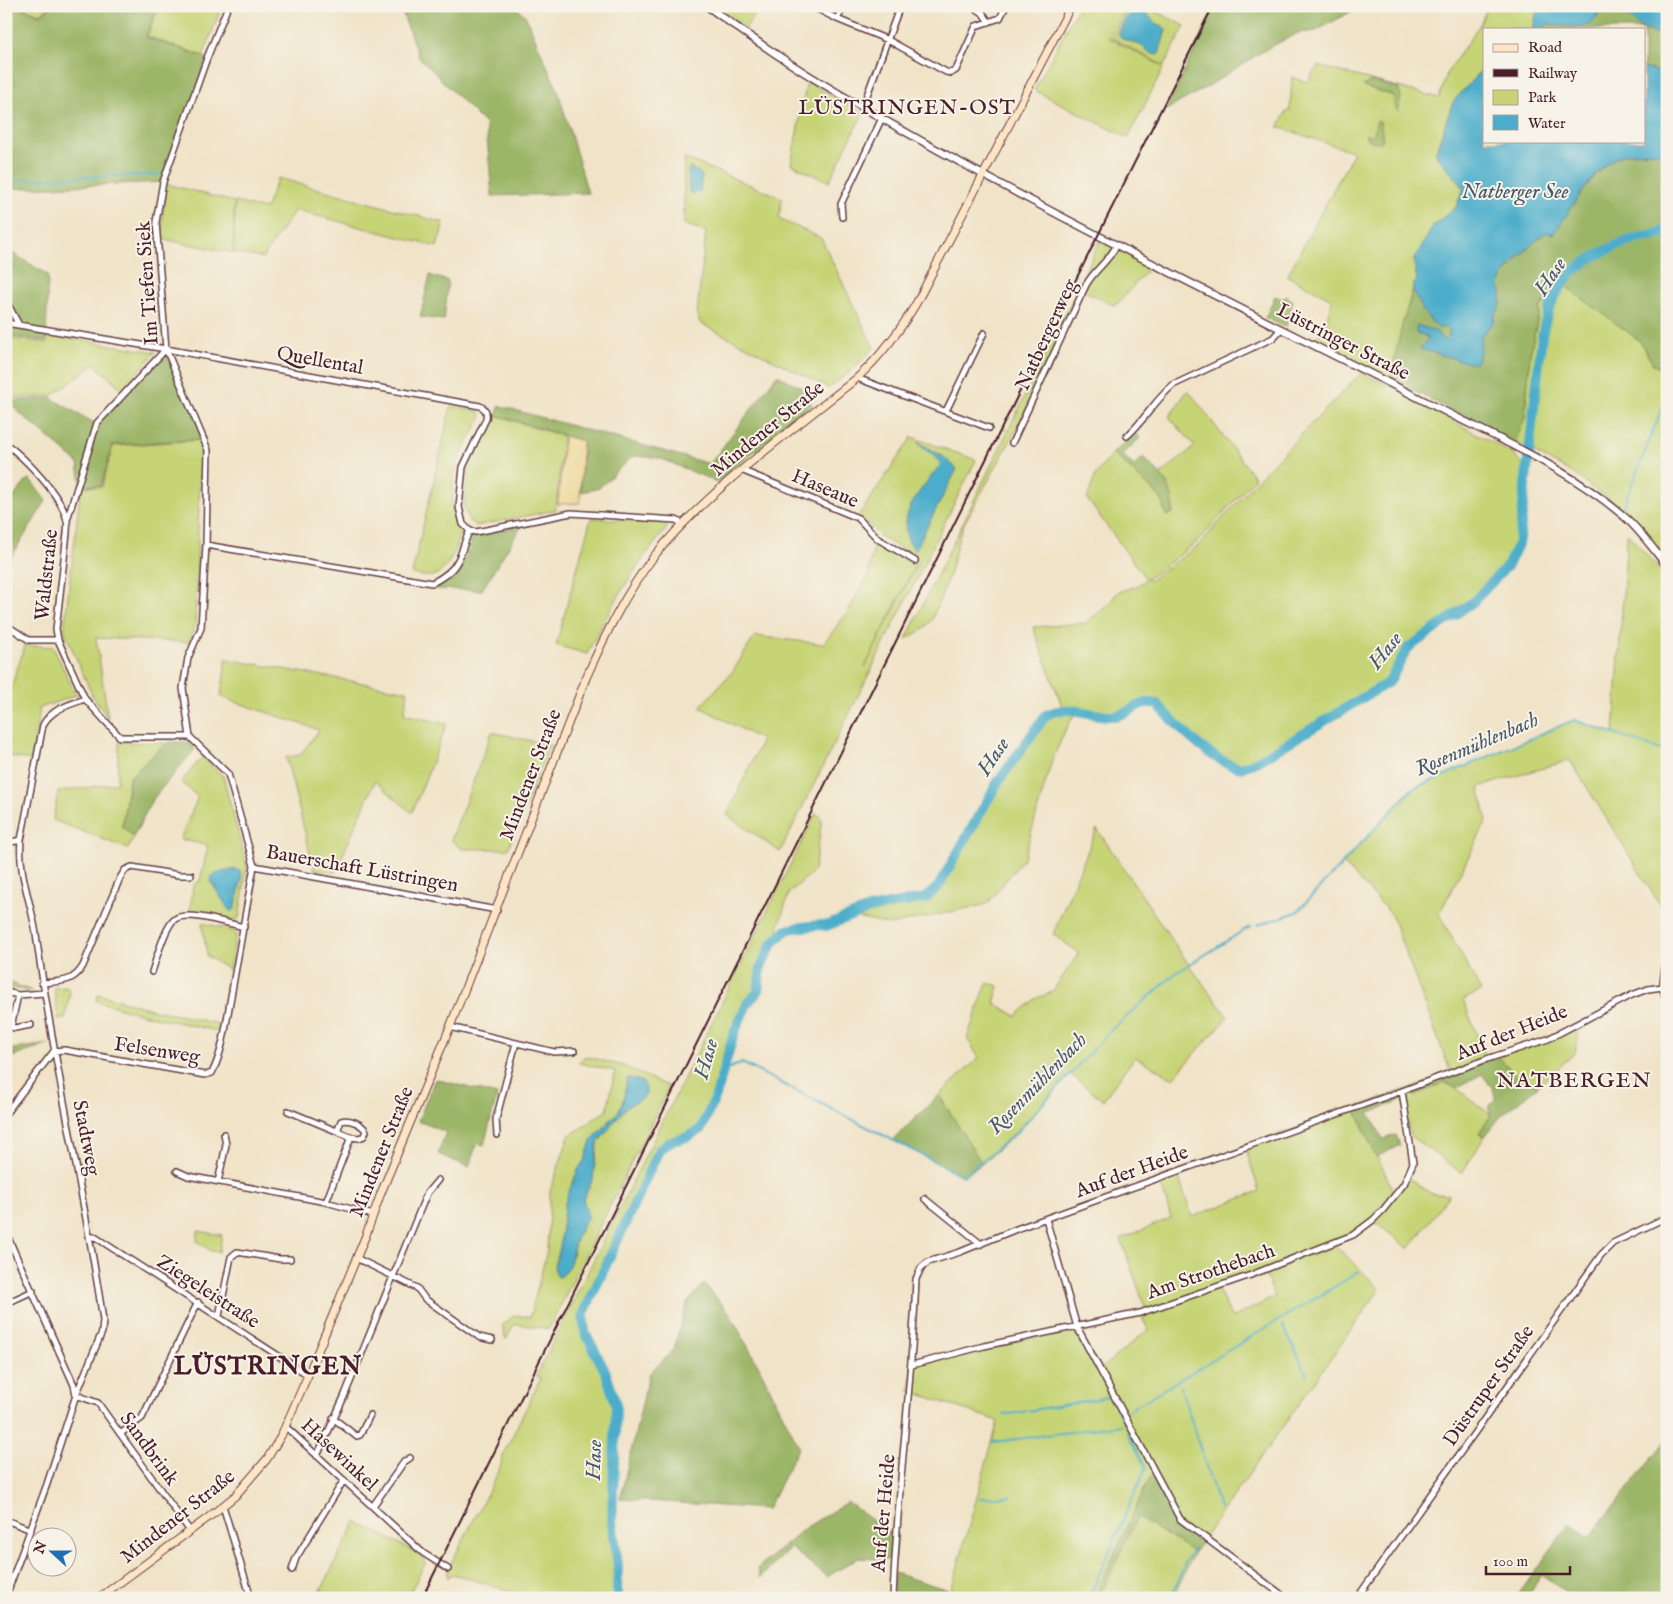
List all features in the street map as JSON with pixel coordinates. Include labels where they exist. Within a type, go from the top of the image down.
[{"type":"main road","name":"Mindener Straße","points":[[100,1598],[223,1506],[241,1490],[267,1459],[286,1426],[450,1027],[497,910],[547,776],[601,644],[636,581],[683,524],[741,470],[858,378],[882,353],[905,322],[1071,6]]},
{"type":"street","name":"Im Tiefen Siek","points":[[190,737],[183,688],[188,658],[200,628],[206,545],[208,450],[166,349],[156,222],[163,182],[207,58],[228,6]]},
{"type":"street","name":"Lüstringer Straße","points":[[707,6],[818,81],[982,176],[1116,246],[1537,458],[1587,488],[1626,519],[1667,566]]},
{"type":"street","points":[[812,6],[837,20],[888,40],[951,74],[956,70],[976,26],[1000,18],[1006,6]]},
{"type":"street","points":[[837,20],[844,6]]},
{"type":"street","points":[[863,106],[900,6]]},
{"type":"street","points":[[971,6],[982,12],[989,22]]},
{"type":"street","points":[[842,217],[841,204],[882,118]]},
{"type":"street","name":"Natbergerweg","points":[[1012,443],[1086,285],[1091,276],[1111,256],[1116,246]]},
{"type":"street","points":[[6,301],[19,325]]},
{"type":"street","name":"Quellental","points":[[6,323],[166,349],[480,406],[485,409],[486,419],[463,467],[459,507],[463,524],[470,531]]},
{"type":"street","points":[[1127,436],[1138,426],[1165,392],[1174,385],[1273,338],[1281,329]]},
{"type":"street","points":[[946,411],[984,333]]},
{"type":"street","points":[[67,520],[98,423],[166,349]]},
{"type":"street","points":[[858,378],[989,428]]},
{"type":"street","name":"Waldstraße","points":[[6,444],[37,472],[57,501],[67,520],[56,629],[58,640]]},
{"type":"street","name":"Haseaue","points":[[741,470],[858,518],[878,539],[916,561]]},
{"type":"street","points":[[206,545],[432,583],[445,577],[458,561],[470,531],[476,532],[571,513],[676,520],[683,524]]},
{"type":"street","points":[[6,625],[29,640],[58,640],[85,699],[120,737],[190,737]]},
{"type":"street","name":"Stadtweg","points":[[31,1526],[76,1395],[102,1332],[104,1320],[91,1237],[42,983],[34,922],[20,858],[21,840],[43,725],[47,716],[85,699]]},
{"type":"street","name":"Bauerschaft Lüstringen","points":[[190,737],[228,774],[254,866],[497,910]]},
{"type":"street","points":[[6,842],[21,840]]},
{"type":"street","name":"Felsenweg","points":[[54,1051],[64,1050],[204,1075],[212,1073],[216,1065],[225,1027],[254,866]]},
{"type":"street","points":[[42,983],[71,980],[78,975],[84,966],[125,870],[132,867],[179,875],[191,875]]},
{"type":"street","points":[[152,972],[165,933],[175,919],[188,915],[244,927]]},
{"type":"street","points":[[1667,954],[1663,987],[1667,1001]]},
{"type":"street","name":"Auf der Heide","points":[[893,1598],[895,1551],[912,1365],[916,1278],[921,1268],[928,1262],[1487,1059],[1548,1039],[1632,995],[1648,989],[1663,987]]},
{"type":"street","points":[[6,992],[18,995],[44,993]]},
{"type":"street","points":[[18,995],[11,1027],[31,1025]]},
{"type":"street","points":[[450,1027],[554,1052],[574,1051]]},
{"type":"street","points":[[497,1134],[496,1119],[516,1043]]},
{"type":"street","points":[[6,1113],[54,1051]]},
{"type":"street","name":"Am Strothebach","points":[[912,1365],[984,1346],[1140,1312],[1251,1275],[1353,1235],[1373,1220],[1404,1184],[1413,1163],[1402,1091]]},
{"type":"street","points":[[288,1111],[351,1137],[359,1138],[364,1136],[366,1131],[364,1127],[346,1120],[342,1121],[337,1131]]},
{"type":"street","points":[[218,1182],[226,1145],[224,1134]]},
{"type":"street","points":[[326,1202],[351,1137]]},
{"type":"street","points":[[177,1171],[188,1176],[326,1202],[373,1215]]},
{"type":"street","points":[[317,1456],[344,1397],[427,1194],[438,1180]]},
{"type":"street","points":[[924,1199],[981,1244]]},
{"type":"street","name":"Düstruper Straße","points":[[1357,1598],[1601,1255],[1613,1243],[1667,1217]]},
{"type":"street","points":[[1046,1220],[1077,1327],[1180,1519],[1286,1598]]},
{"type":"street","points":[[6,1233],[74,1385],[76,1395]]},
{"type":"street","name":"Ziegeleistraße","points":[[91,1237],[96,1237],[308,1375]]},
{"type":"street","points":[[219,1316],[231,1257],[237,1252],[290,1259]]},
{"type":"street","points":[[356,1258],[417,1288],[425,1299],[480,1337],[492,1340]]},
{"type":"street","points":[[6,1301],[10,1302],[33,1291]]},
{"type":"street","points":[[120,1434],[142,1418],[198,1302]]},
{"type":"street","name":"Sandbrink","points":[[76,1395],[98,1403],[190,1531]]},
{"type":"street","points":[[333,1418],[356,1436],[360,1436],[370,1415]]},
{"type":"street","name":"Hasewinkel","points":[[286,1426],[424,1553],[448,1570]]},
{"type":"street","name":"Hasewinkel","points":[[373,1506],[404,1462],[410,1458]]},
{"type":"street","points":[[292,1570],[296,1558],[344,1480]]},
{"type":"street","points":[[223,1506],[251,1598]]},
{"type":"street","points":[[6,1520],[28,1529]]},
{"type":"street","name":"Stadtweg","points":[[6,1596],[28,1536]]},
{"type":"green space","points":[[6,6],[16,6],[40,15],[53,6],[158,6],[146,37],[207,58],[163,182],[6,189]]},
{"type":"green space","points":[[19,6],[51,6],[40,14]]},
{"type":"green space","points":[[159,6],[222,6],[203,56],[147,36]]},
{"type":"green space","points":[[400,6],[514,6],[525,15],[558,91],[588,193],[492,196],[486,125],[418,56]]},
{"type":"green space","points":[[715,6],[760,6],[745,29]]},
{"type":"green space","points":[[1079,6],[1126,6],[1109,38],[1164,67],[1128,138],[1034,90]]},
{"type":"green space","points":[[1128,6],[1145,6],[1185,26],[1164,66],[1112,38]]},
{"type":"green space","points":[[1215,6],[1361,6],[1316,31],[1298,33],[1268,48],[1207,87],[1166,110]]},
{"type":"green space","points":[[1488,6],[1538,6],[1533,28],[1483,28],[1483,68],[1453,102],[1436,155],[1464,188],[1456,207],[1434,225],[1414,259],[1417,280],[1413,286],[1390,379],[1315,342],[1327,319],[1332,299],[1287,276],[1354,152],[1278,127],[1286,112],[1290,110],[1292,77],[1307,82],[1318,66],[1439,98],[1447,73],[1480,24]]},
{"type":"green space","points":[[1600,6],[1622,6],[1631,19],[1642,28],[1544,28],[1547,24],[1557,25],[1597,17]]},
{"type":"green space","points":[[1646,30],[1667,39],[1667,66],[1663,72],[1646,69]]},
{"type":"green space","points":[[807,81],[863,113],[829,182],[791,164]]},
{"type":"green space","points":[[1371,81],[1398,88],[1401,96],[1398,111],[1394,106],[1394,96],[1363,86]]},
{"type":"green space","points":[[1377,121],[1380,121],[1383,139],[1379,144],[1367,139],[1365,135],[1372,135]]},
{"type":"green space","points":[[1667,152],[1667,373],[1653,364],[1640,341],[1560,282],[1540,308],[1530,354],[1525,418],[1515,442],[1390,379],[1402,325],[1413,291],[1425,314],[1438,328],[1446,327],[1449,330],[1449,336],[1445,340],[1437,332],[1417,325],[1417,333],[1426,336],[1428,339],[1421,349],[1481,340],[1482,335],[1494,322],[1495,312],[1501,304],[1500,283],[1502,277],[1536,239],[1547,232],[1554,234],[1592,179],[1611,161],[1625,154]]},
{"type":"green space","points":[[684,158],[782,198],[779,219],[821,238],[874,348],[850,372],[829,388],[700,323],[697,314],[706,232],[684,224]]},
{"type":"green space","points":[[278,178],[444,223],[437,247],[295,210],[263,258],[234,253],[235,202],[265,209]]},
{"type":"green space","points":[[167,184],[234,202],[233,253],[163,239],[162,221]]},
{"type":"green space","points":[[1100,240],[1150,267],[1115,306],[1078,288]]},
{"type":"green space","points":[[6,249],[48,275],[46,341],[6,336]]},
{"type":"green space","points":[[430,275],[448,281],[444,320],[420,317]]},
{"type":"green space","points":[[1560,281],[1640,341],[1653,364],[1667,373],[1667,558],[1631,516],[1574,474],[1515,442],[1525,418],[1530,354],[1540,308]]},
{"type":"green space","points":[[1275,296],[1282,299],[1287,296],[1293,301],[1286,327],[1265,318]]},
{"type":"green space","points":[[1073,298],[1077,300],[1012,438],[964,524],[949,576],[932,619],[924,629],[906,639]]},
{"type":"green space","points":[[48,335],[156,352],[122,389],[94,364],[52,396],[6,398],[6,338],[47,343]]},
{"type":"green space","points":[[166,349],[205,439],[113,445],[101,486],[81,485],[78,463],[6,401],[51,398],[96,424]]},
{"type":"green space","points":[[1361,373],[1390,386],[1513,454],[1527,469],[1519,542],[1508,565],[1475,600],[1408,648],[1389,682],[1258,761],[1241,768],[1229,764],[1206,751],[1185,733],[1157,704],[1144,705],[1124,714],[1113,716],[1077,710],[1065,731],[1051,763],[1024,858],[987,904],[890,925],[851,917],[869,909],[926,898],[938,887],[998,782],[1046,715],[1055,710],[1063,709],[1033,627],[1085,623],[1106,607],[1118,592],[1137,586],[1146,579],[1087,499],[1096,474],[1113,453],[1161,498],[1166,515],[1168,484],[1160,475],[1195,446],[1169,417],[1188,390],[1255,478],[1197,542],[1147,579],[1149,581],[1199,545],[1258,479]]},
{"type":"green space","points":[[777,375],[801,387],[812,405],[717,482],[659,458],[633,456],[599,488],[581,492],[583,441],[496,415],[500,406],[710,464]]},
{"type":"green space","points":[[451,406],[478,411],[481,414],[481,418],[456,468],[452,502],[457,527],[461,533],[448,564],[443,569],[432,576],[412,574]]},
{"type":"green space","points":[[495,415],[563,436],[556,510],[476,526],[469,521],[464,506],[469,469]]},
{"type":"green space","points":[[1136,433],[1140,438],[1123,455],[1134,466],[1143,457],[1165,482],[1172,495],[1173,504],[1173,513],[1166,516],[1161,498],[1113,453]]},
{"type":"green space","points":[[912,437],[976,460],[780,852],[727,815],[762,740],[700,707],[733,671],[755,636],[823,644],[847,613],[868,576],[874,544],[915,565],[865,667],[919,560],[880,536],[859,515]]},
{"type":"green space","points":[[201,440],[195,627],[189,642],[96,638],[108,718],[92,695],[64,630],[81,486],[102,487],[113,446]]},
{"type":"green space","points":[[29,478],[46,501],[6,565],[6,506]]},
{"type":"green space","points":[[591,518],[664,523],[668,527],[644,557],[624,588],[587,654],[556,645]]},
{"type":"green space","points":[[522,525],[482,590],[433,589],[456,574],[464,562],[473,536]]},
{"type":"green space","points":[[1627,533],[1667,578],[1667,916],[1570,760],[1479,787],[1487,821],[1439,914],[1481,991],[1463,1000],[1487,1059],[1451,1073],[1391,914],[1343,863],[1412,789],[1574,720],[1614,733]]},
{"type":"green space","points":[[25,645],[53,647],[76,695],[40,708],[31,760],[6,756],[6,704]]},
{"type":"green space","points":[[226,659],[408,691],[404,714],[447,724],[412,813],[375,781],[335,873],[314,869],[286,757],[300,755],[319,730],[221,697]]},
{"type":"green space","points":[[492,732],[550,745],[508,849],[462,849],[451,840]]},
{"type":"green space","points":[[119,742],[165,743],[129,778],[122,827],[134,837],[128,849],[53,820],[58,792],[117,783]]},
{"type":"green space","points":[[168,742],[188,742],[195,749],[152,800],[134,836],[122,827],[130,778]]},
{"type":"green space","points":[[202,757],[223,776],[247,867],[239,918],[234,921],[190,911],[193,885],[200,881],[208,846],[180,839],[198,797],[181,782]]},
{"type":"green space","points":[[816,813],[822,819],[814,871],[789,893],[778,928],[782,934],[772,944],[761,967],[758,992],[748,1002],[734,1033],[716,1096],[701,1129],[687,1137],[670,1142],[659,1150],[583,1314],[585,1332],[606,1373],[615,1402],[612,1520],[618,1566],[617,1589],[619,1598],[514,1598],[513,1592],[453,1574],[447,1578],[448,1569],[499,1471],[504,1453],[541,1378],[536,1376]]},
{"type":"green space","points":[[1097,829],[1189,965],[1228,1017],[1173,1078],[1135,1057],[1103,1100],[1070,1074],[1016,1133],[982,1164],[939,1095],[979,1058],[967,1038],[987,983],[999,986],[994,1003],[1016,1016],[1035,999],[1052,992],[1079,953],[1053,934]]},
{"type":"green space","points":[[202,923],[232,930],[236,935],[229,970],[207,956]]},
{"type":"green space","points":[[6,981],[32,991],[6,988]]},
{"type":"green space","points":[[67,987],[70,993],[65,1019],[58,1019],[54,988]]},
{"type":"green space","points":[[98,994],[151,1009],[219,1024],[217,1031],[149,1016],[96,1001]]},
{"type":"green space","points":[[1581,1022],[1575,1053],[1537,1087],[1534,1081],[1524,1084],[1498,1056],[1517,1050]]},
{"type":"green space","points":[[50,1044],[6,1059],[6,1050]]},
{"type":"green space","points":[[585,1056],[624,1066],[669,1087],[549,1329],[515,1324],[506,1339],[502,1326],[514,1315],[530,1317],[547,1251],[550,1191],[569,1136],[607,1110],[615,1071],[579,1063]],"holes":[[[630,1078],[642,1082],[643,1098],[626,1107],[599,1141],[591,1183],[583,1199],[586,1219],[577,1236],[566,1271],[559,1277],[554,1267],[560,1248],[564,1207],[578,1170],[586,1157],[591,1141],[618,1112],[623,1101],[627,1079]]]},
{"type":"green space","points":[[1498,1056],[1524,1084],[1534,1081],[1537,1087],[1502,1115],[1485,1136],[1479,1133],[1491,1115],[1488,1107],[1496,1100],[1493,1089],[1482,1074],[1456,1088],[1444,1082],[1415,1096],[1412,1088]]},
{"type":"green space","points":[[435,1079],[497,1095],[484,1145],[477,1143],[469,1167],[438,1154],[446,1132],[418,1121]]},
{"type":"green space","points":[[1444,1082],[1456,1088],[1491,1115],[1479,1133],[1485,1136],[1462,1173],[1410,1136],[1402,1091],[1412,1088],[1415,1096]]},
{"type":"green space","points":[[1402,1091],[1404,1099],[1369,1113],[1383,1139],[1396,1135],[1400,1145],[1376,1157],[1355,1108]]},
{"type":"green space","points":[[939,1095],[982,1164],[963,1176],[893,1140]]},
{"type":"green space","points":[[1355,1108],[1395,1195],[1407,1177],[1430,1193],[1449,1195],[1409,1249],[1373,1220],[1334,1244],[1380,1289],[1194,1552],[1173,1598],[951,1598],[951,1591],[998,1421],[910,1391],[912,1365],[1077,1327],[1100,1369],[1148,1330],[1140,1313],[1146,1310],[1121,1239],[1171,1218],[1159,1178],[1177,1172],[1192,1217],[1259,1191],[1245,1146]],"holes":[[[1263,1270],[1275,1297],[1232,1318],[1217,1287]]]},
{"type":"green space","points":[[198,1231],[222,1235],[219,1252],[211,1251],[197,1241]]},
{"type":"green space","points":[[704,1284],[728,1311],[758,1365],[799,1447],[767,1509],[620,1499],[649,1374],[674,1349],[687,1303]]},
{"type":"green space","points":[[1667,1439],[1667,1598],[1574,1598],[1542,1575],[1526,1598],[1516,1598],[1569,1524],[1590,1537]]},
{"type":"green space","points":[[1150,1477],[1153,1477],[1177,1522],[1203,1541],[1194,1552],[1137,1517],[1099,1598],[1094,1598]]},
{"type":"green space","points":[[847,1502],[890,1533],[897,1534],[895,1560],[858,1558],[827,1577],[791,1548],[760,1578],[757,1569],[805,1528]]},
{"type":"green space","points":[[356,1522],[420,1554],[426,1562],[407,1598],[317,1598]]},
{"type":"green space","points":[[894,1573],[951,1591],[947,1598],[893,1598]]},
{"type":"sand","points":[[564,436],[582,441],[580,503],[558,504]]},
{"type":"water","points":[[1538,6],[1600,6],[1597,16],[1591,24],[1570,26],[1547,24],[1544,28],[1533,28]]},
{"type":"water","points":[[1622,6],[1667,6],[1667,37],[1641,27],[1626,13]]},
{"type":"water","points":[[1136,10],[1147,14],[1154,24],[1163,26],[1166,30],[1159,54],[1156,55],[1146,51],[1143,46],[1123,39],[1119,35],[1125,20]]},
{"type":"water","name":"Natberger See","points":[[1667,66],[1667,152],[1629,153],[1617,157],[1608,163],[1590,181],[1554,234],[1547,232],[1514,262],[1503,275],[1500,287],[1501,304],[1495,314],[1494,322],[1482,335],[1479,357],[1476,363],[1469,363],[1420,349],[1428,339],[1426,336],[1416,332],[1417,325],[1437,332],[1445,340],[1449,336],[1447,327],[1438,328],[1425,314],[1413,291],[1413,286],[1417,280],[1414,259],[1434,225],[1456,207],[1464,188],[1437,156],[1436,151],[1453,102],[1483,68],[1483,142],[1646,142],[1646,69],[1663,72]]},
{"type":"water","points":[[690,168],[699,172],[702,176],[700,192],[693,194],[689,192],[688,170]]},
{"type":"water","points":[[918,442],[944,457],[957,469],[915,550],[908,540],[906,533],[908,514],[917,496],[941,464],[935,456],[923,449]]},
{"type":"water","points":[[235,869],[240,871],[242,877],[235,909],[232,911],[229,910],[211,882],[211,878],[214,874]]},
{"type":"water","points":[[627,1079],[642,1081],[646,1088],[646,1094],[643,1098],[626,1107],[599,1141],[593,1179],[583,1199],[588,1215],[578,1234],[567,1270],[559,1277],[554,1267],[560,1248],[564,1207],[568,1193],[586,1157],[591,1141],[618,1112],[623,1101]]},
{"type":"waterway","points":[[6,181],[68,177],[159,175]]},
{"type":"waterway","name":"Hase","points":[[619,1598],[617,1589],[618,1566],[612,1520],[616,1405],[606,1373],[585,1332],[583,1315],[659,1150],[670,1142],[687,1137],[701,1129],[716,1096],[734,1033],[748,1002],[758,992],[761,967],[772,944],[787,930],[820,925],[826,926],[869,909],[926,898],[938,887],[998,782],[1046,715],[1063,710],[1071,710],[1117,716],[1145,703],[1157,704],[1185,733],[1206,751],[1229,764],[1241,768],[1258,761],[1389,682],[1408,648],[1473,602],[1508,565],[1519,542],[1542,336],[1553,300],[1561,286],[1571,274],[1597,255],[1636,238],[1658,234],[1667,228]]},
{"type":"waterway","points":[[1659,235],[1667,240]]},
{"type":"waterway","points":[[1623,507],[1667,396]]},
{"type":"waterway","name":"Rosenmühlenbach","points":[[1258,925],[1297,912],[1412,789],[1574,720],[1667,752]]},
{"type":"waterway","name":"Rosenmühlenbach","points":[[724,1070],[742,1063],[963,1176],[1016,1133],[1109,1032],[1176,973],[1251,927]]},
{"type":"waterway","points":[[1129,1410],[1359,1272]]},
{"type":"waterway","points":[[1283,1325],[1307,1375]]},
{"type":"waterway","points":[[1180,1386],[1220,1509]]},
{"type":"waterway","points":[[1108,1392],[1126,1425]]},
{"type":"waterway","points":[[1004,1415],[1108,1397]]},
{"type":"waterway","points":[[994,1442],[1122,1425]]},
{"type":"waterway","points":[[1089,1598],[1146,1468],[1128,1432]]},
{"type":"waterway","points":[[980,1498],[1011,1496]]},
{"type":"waterway","points":[[1171,1598],[1186,1561],[1194,1548]]},
{"type":"railway","points":[[422,1598],[1016,399],[1213,6]]},
{"type":"district","name":"LÜSTRINGEN-OST","points":[[907,108]]},
{"type":"district","name":"NATBERGEN","points":[[1574,1081]]},
{"type":"district","name":"LÜSTRINGEN","points":[[268,1367]]}]
